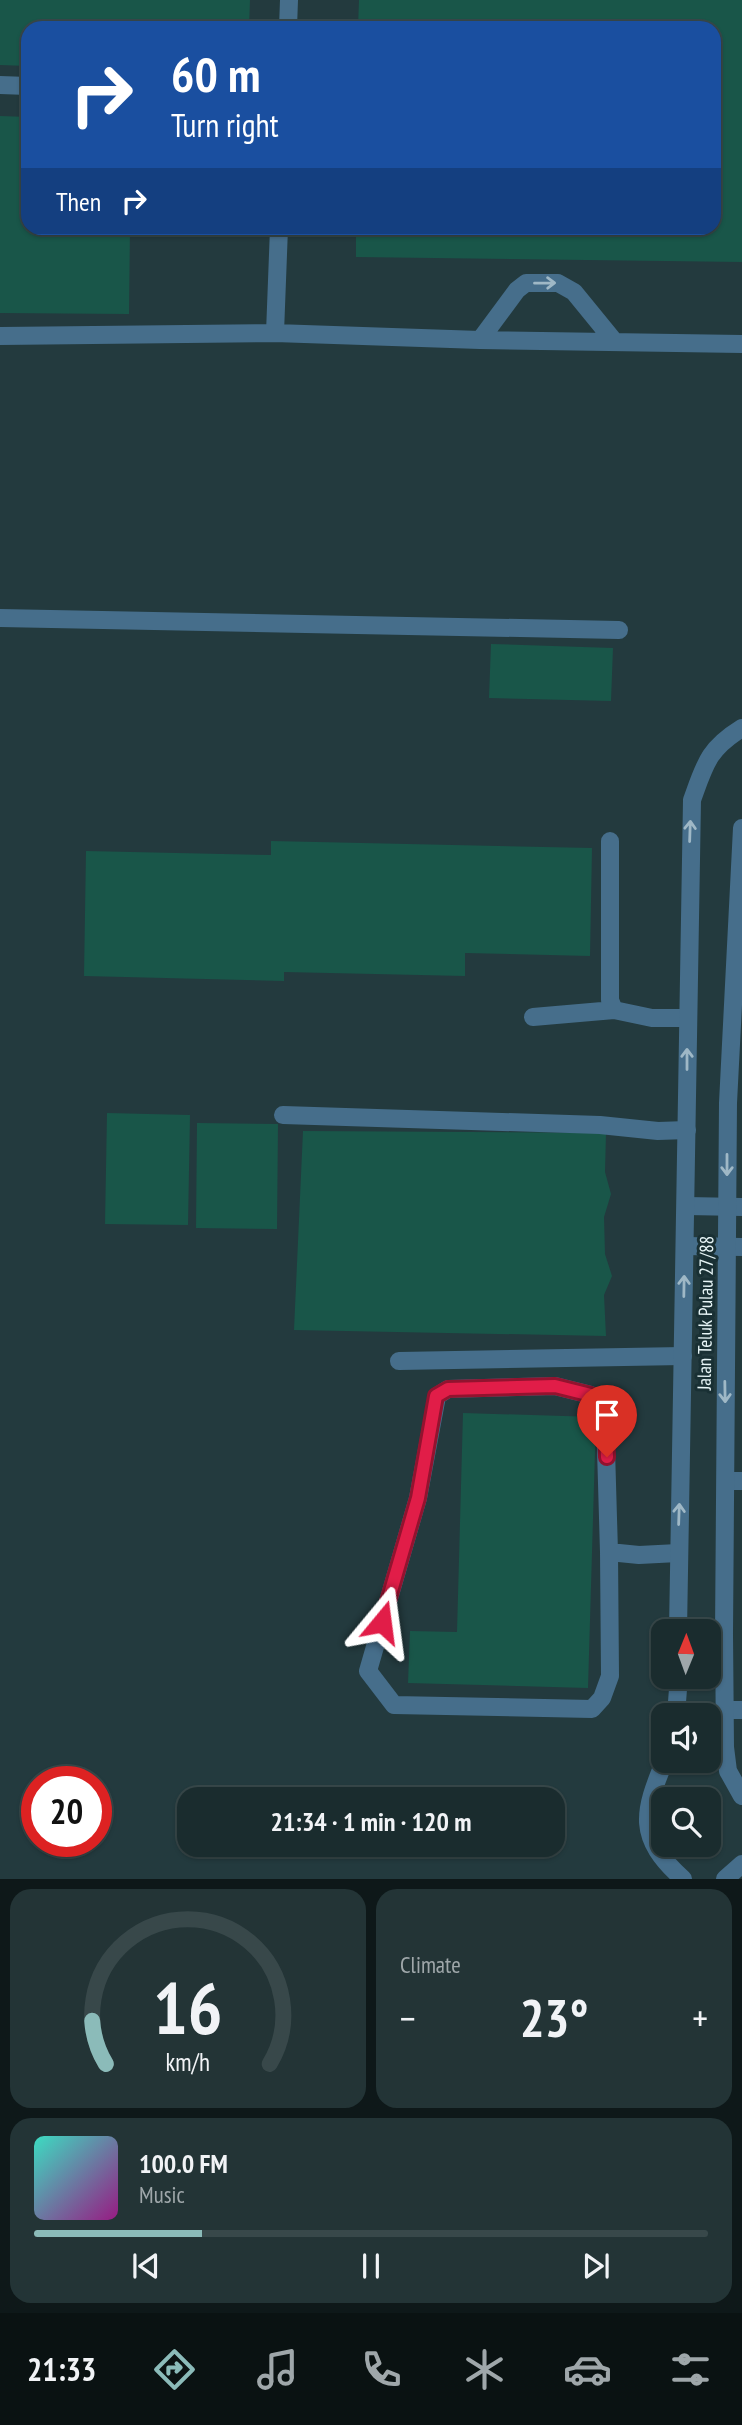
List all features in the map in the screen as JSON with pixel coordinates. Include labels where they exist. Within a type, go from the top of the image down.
[{"type":"street","points":[[288,21],[289,0]]},
{"type":"street","points":[[0,85],[21,86]]},
{"type":"street","points":[[275,333],[279,235]]},
{"type":"street","points":[[480,340],[517,290],[526,283],[558,283],[574,292],[614,341]]},
{"type":"street","points":[[0,336],[275,333],[480,340],[742,344]]},
{"type":"street","points":[[0,618],[620,630]]},
{"type":"street","name":"Jalan Teluk Pulau 27/88","points":[[678,1619],[692,800],[704,767],[720,741],[742,728]]},
{"type":"street","name":"Jalan Teluk Pulau 27/88","points":[[742,828],[739,967],[728,1103],[734,1206],[734,1247],[726,1339],[734,1481],[733,1710],[725,1747],[728,1772],[742,1796]]},
{"type":"street","points":[[610,841],[610,1000],[614,1010]]},
{"type":"street","points":[[533,1017],[614,1010],[652,1018],[687,1018]]},
{"type":"street","points":[[728,1103],[742,1128]]},
{"type":"street","points":[[283,1115],[687,1130]]},
{"type":"street","points":[[686,1206],[734,1206]]},
{"type":"street","points":[[685,1246],[734,1247]]},
{"type":"street","points":[[726,1339],[742,1314]]},
{"type":"street","points":[[399,1361],[683,1356]]},
{"type":"street","points":[[555,1386],[591,1395],[605,1415],[609,1552],[610,1676],[602,1698],[592,1709],[394,1705],[368,1671],[418,1498],[436,1396],[448,1389],[555,1386]]},
{"type":"street","points":[[609,1552],[639,1555],[678,1553]]},
{"type":"street","points":[[660,1773],[649,1800],[647,1827],[653,1845],[683,1879]]},
{"type":"street","points":[[725,1879],[742,1864]]},
{"type":"building","points":[[0,0],[250,0],[249,21],[21,21],[21,66],[0,65]]},
{"type":"building","points":[[359,0],[742,0],[742,262],[356,257],[356,235],[721,235],[721,21],[358,21]]},
{"type":"building","points":[[0,116],[21,117],[21,235],[130,235],[129,314],[0,313]]},
{"type":"building","points":[[491,644],[613,648],[611,701],[489,698]]},
{"type":"building","points":[[271,841],[592,848],[590,956],[465,953],[465,976],[284,972],[284,981],[84,976],[86,851],[271,855]]},
{"type":"building","points":[[107,1113],[190,1115],[188,1225],[105,1224]]},
{"type":"building","points":[[197,1123],[278,1124],[277,1229],[196,1228]]},
{"type":"building","points":[[303,1131],[606,1133],[605,1172],[611,1194],[604,1217],[605,1254],[612,1276],[604,1295],[606,1336],[294,1330]]},
{"type":"building","points":[[463,1413],[596,1417],[588,1688],[408,1683],[410,1631],[457,1632]]},
{"type":"route","points":[[382,1622],[418,1498],[436,1396],[448,1389],[555,1386],[591,1395],[605,1415],[607,1457]]}]
